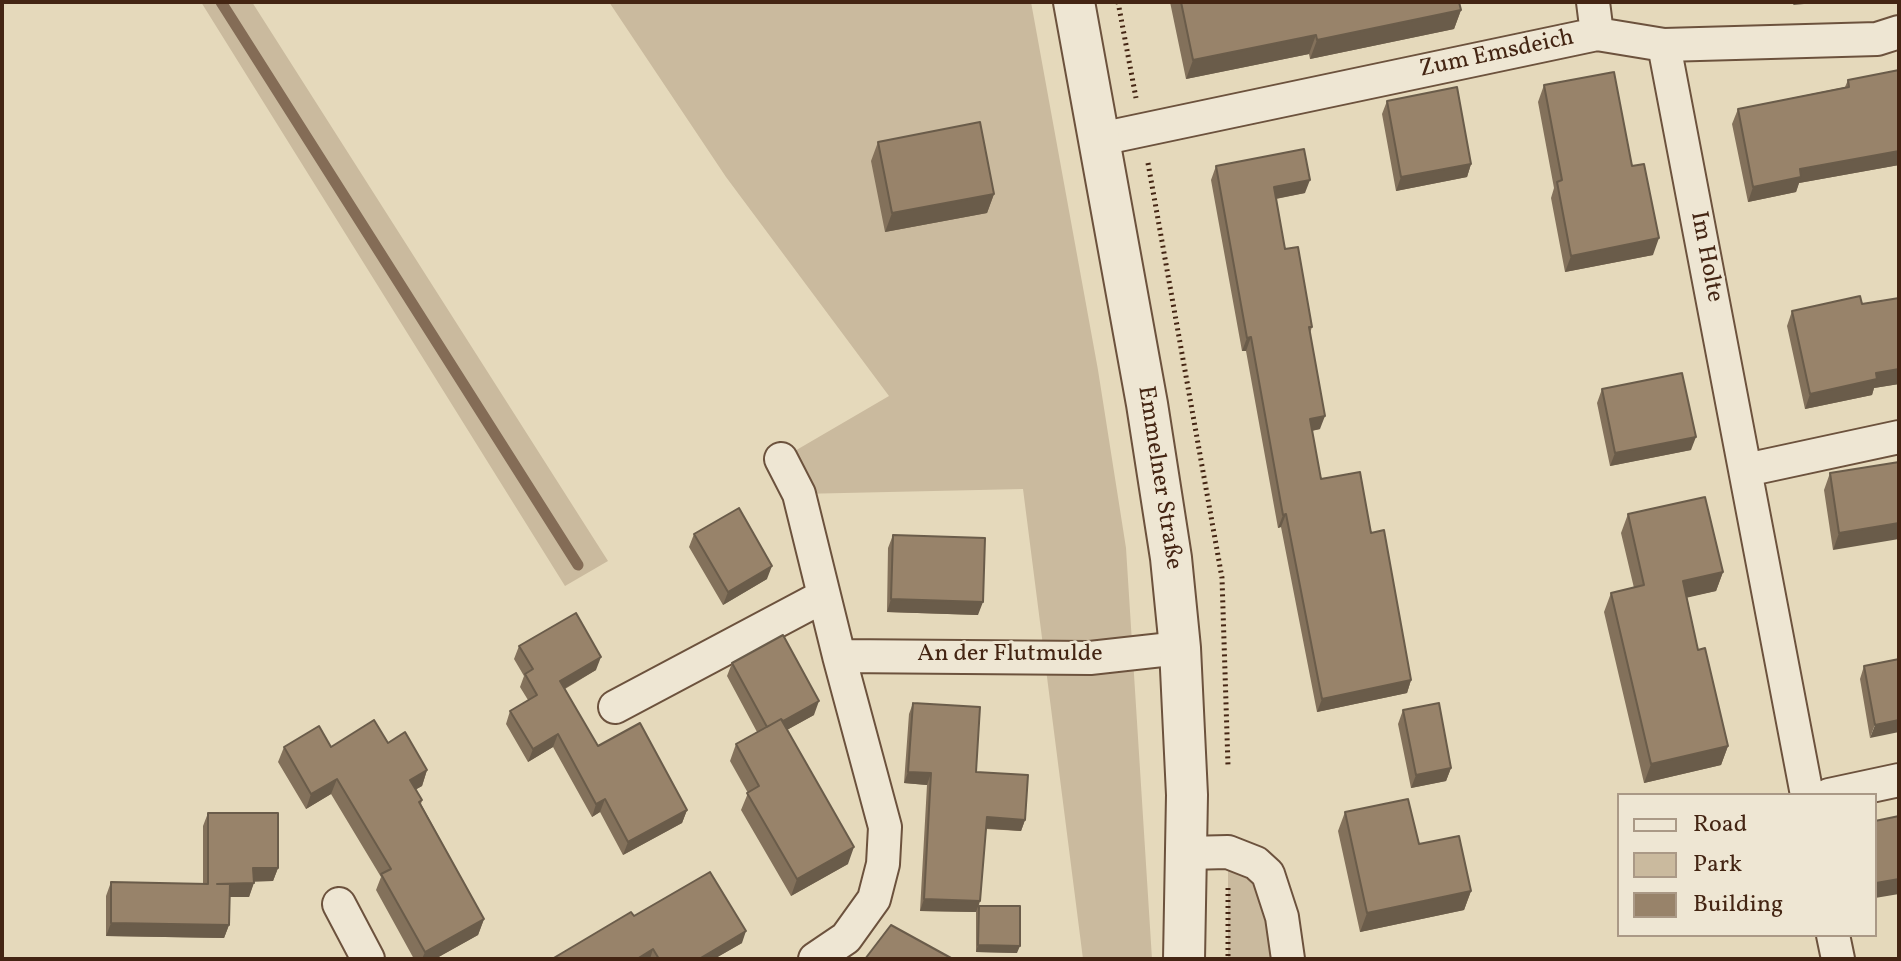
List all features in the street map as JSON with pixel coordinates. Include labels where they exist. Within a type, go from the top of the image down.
[{"type":"street","name":"Emmelner Straße","points":[[1074,2],[1147,404],[1171,558],[1180,648],[1187,853],[1184,959]]},
{"type":"street","points":[[1593,2],[1597,34]]},
{"type":"street","name":"Zum Emsdeich","points":[[1100,139],[1597,34],[1664,45],[1877,39],[1899,32]]},
{"type":"street","name":"Im Holte","points":[[1664,45],[1807,793]]},
{"type":"street","points":[[1746,470],[1899,437]]},
{"type":"street","points":[[781,459],[799,494],[822,597],[885,827],[883,864],[874,899],[846,938],[815,959]]},
{"type":"street","points":[[615,707],[822,597]]},
{"type":"street","name":"An der Flutmulde","points":[[839,656],[1076,658],[1180,648]]},
{"type":"street","points":[[1838,793],[1899,780]]},
{"type":"street","points":[[1187,853],[1228,852],[1256,863],[1268,874],[1282,917],[1288,959]]},
{"type":"street","points":[[339,904],[368,959]]},
{"type":"street","points":[[1833,937],[1838,959]]},
{"type":"path","points":[[1118,2],[1143,132]]},
{"type":"path","points":[[1228,852],[1228,959]]},
{"type":"green space","points":[[201,2],[252,2],[608,561],[565,586]]},
{"type":"green space","points":[[609,2],[1031,2],[1098,370],[1126,548],[1152,959],[1083,959],[1023,489],[799,494],[781,459],[889,396],[726,177]]},
{"type":"green space","points":[[1228,852],[1256,863],[1282,917],[1266,924],[1271,959],[1228,959]]},
{"type":"building","points":[[1181,2],[1459,2],[1461,10],[1317,40],[1316,35],[1193,60]]},
{"type":"building","points":[[1899,70],[1899,151],[1800,169],[1801,177],[1753,187],[1738,109],[1849,87],[1848,80]]},
{"type":"building","points":[[1614,72],[1632,166],[1644,164],[1659,238],[1571,256],[1557,182],[1562,180],[1544,85]]},
{"type":"building","points":[[1457,87],[1471,164],[1401,177],[1387,101]]},
{"type":"building","points":[[980,122],[994,194],[892,213],[878,142]]},
{"type":"building","points":[[1304,149],[1310,180],[1274,187],[1285,249],[1298,247],[1312,327],[1309,327],[1325,416],[1310,419],[1321,479],[1360,472],[1371,533],[1384,530],[1411,680],[1322,699],[1286,514],[1283,515],[1251,337],[1247,338],[1216,166]]},
{"type":"building","points":[[1860,296],[1862,304],[1899,298],[1899,369],[1876,373],[1877,379],[1810,394],[1792,311]]},
{"type":"building","points":[[1682,373],[1696,437],[1615,453],[1602,389]]},
{"type":"building","points":[[1899,462],[1899,523],[1839,533],[1830,473]]},
{"type":"building","points":[[1705,497],[1723,572],[1683,581],[1698,650],[1705,648],[1728,746],[1651,764],[1611,593],[1644,585],[1628,514]]},
{"type":"building","points":[[739,508],[772,566],[728,592],[694,534]]},
{"type":"building","points":[[893,535],[985,538],[983,602],[891,599]]},
{"type":"building","points":[[576,613],[601,657],[560,681],[598,746],[640,723],[687,810],[628,842],[605,799],[596,804],[558,734],[533,749],[510,711],[537,695],[525,674],[533,669],[519,646]]},
{"type":"building","points":[[783,635],[819,701],[767,727],[732,663]]},
{"type":"building","points":[[1899,659],[1899,720],[1875,725],[1864,666]]},
{"type":"building","points":[[913,703],[980,707],[976,772],[1028,775],[1025,820],[987,817],[980,901],[924,899],[931,773],[908,772]]},
{"type":"building","points":[[1439,703],[1451,768],[1416,775],[1403,710]]},
{"type":"building","points":[[781,719],[854,847],[797,879],[747,793],[759,786],[736,744]]},
{"type":"building","points":[[374,720],[388,743],[405,732],[427,770],[410,780],[484,919],[425,952],[381,874],[391,869],[337,779],[311,794],[284,747],[319,726],[331,747]]},
{"type":"building","points":[[1408,799],[1419,844],[1459,836],[1471,891],[1367,913],[1345,812]]},
{"type":"building","points":[[208,813],[278,813],[278,868],[253,868],[254,883],[217,884],[230,884],[229,925],[111,923],[111,882],[208,884]]},
{"type":"building","points":[[1899,816],[1899,879],[1877,883],[1877,821]]},
{"type":"building","points":[[710,872],[746,931],[699,959],[659,959],[653,949],[637,959],[552,959],[631,912],[634,916]]},
{"type":"building","points":[[979,906],[1020,906],[1020,946],[978,945]]},
{"type":"building","points":[[891,925],[951,958],[951,959],[865,959]]},
{"type":"waterway","points":[[221,2],[578,565]]}]
